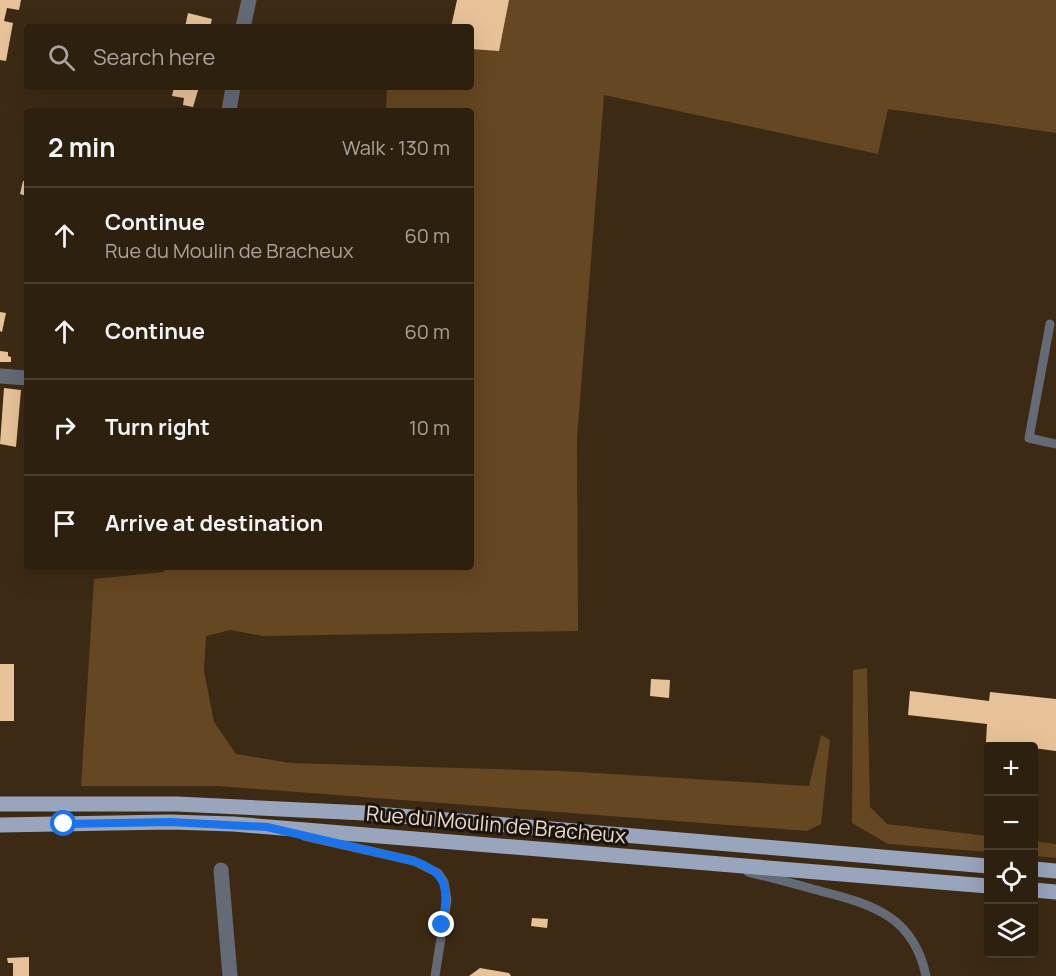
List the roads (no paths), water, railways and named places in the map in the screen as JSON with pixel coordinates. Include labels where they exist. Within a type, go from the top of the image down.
[{"type":"main road","name":"Rue du Moulin de Bracheux","points":[[6,803],[177,804],[365,813],[984,866]]},
{"type":"main road","name":"Rue du Moulin de Bracheux","points":[[0,825],[170,822],[267,827],[984,886]]},
{"type":"main road","points":[[1038,870],[1056,872]]},
{"type":"main road","points":[[1038,890],[1056,892]]},
{"type":"street","points":[[244,24],[249,0]]},
{"type":"street","points":[[230,108],[232,90]]},
{"type":"street","points":[[0,376],[24,378]]},
{"type":"street","points":[[221,870],[230,976]]},
{"type":"lane","points":[[1050,324],[1029,438],[1056,444]]},
{"type":"lane","points":[[267,827],[423,864],[438,873],[444,882],[447,900],[435,976]]},
{"type":"lane","points":[[719,864],[854,900],[882,911],[904,927],[912,938],[921,957],[926,976]]}]
